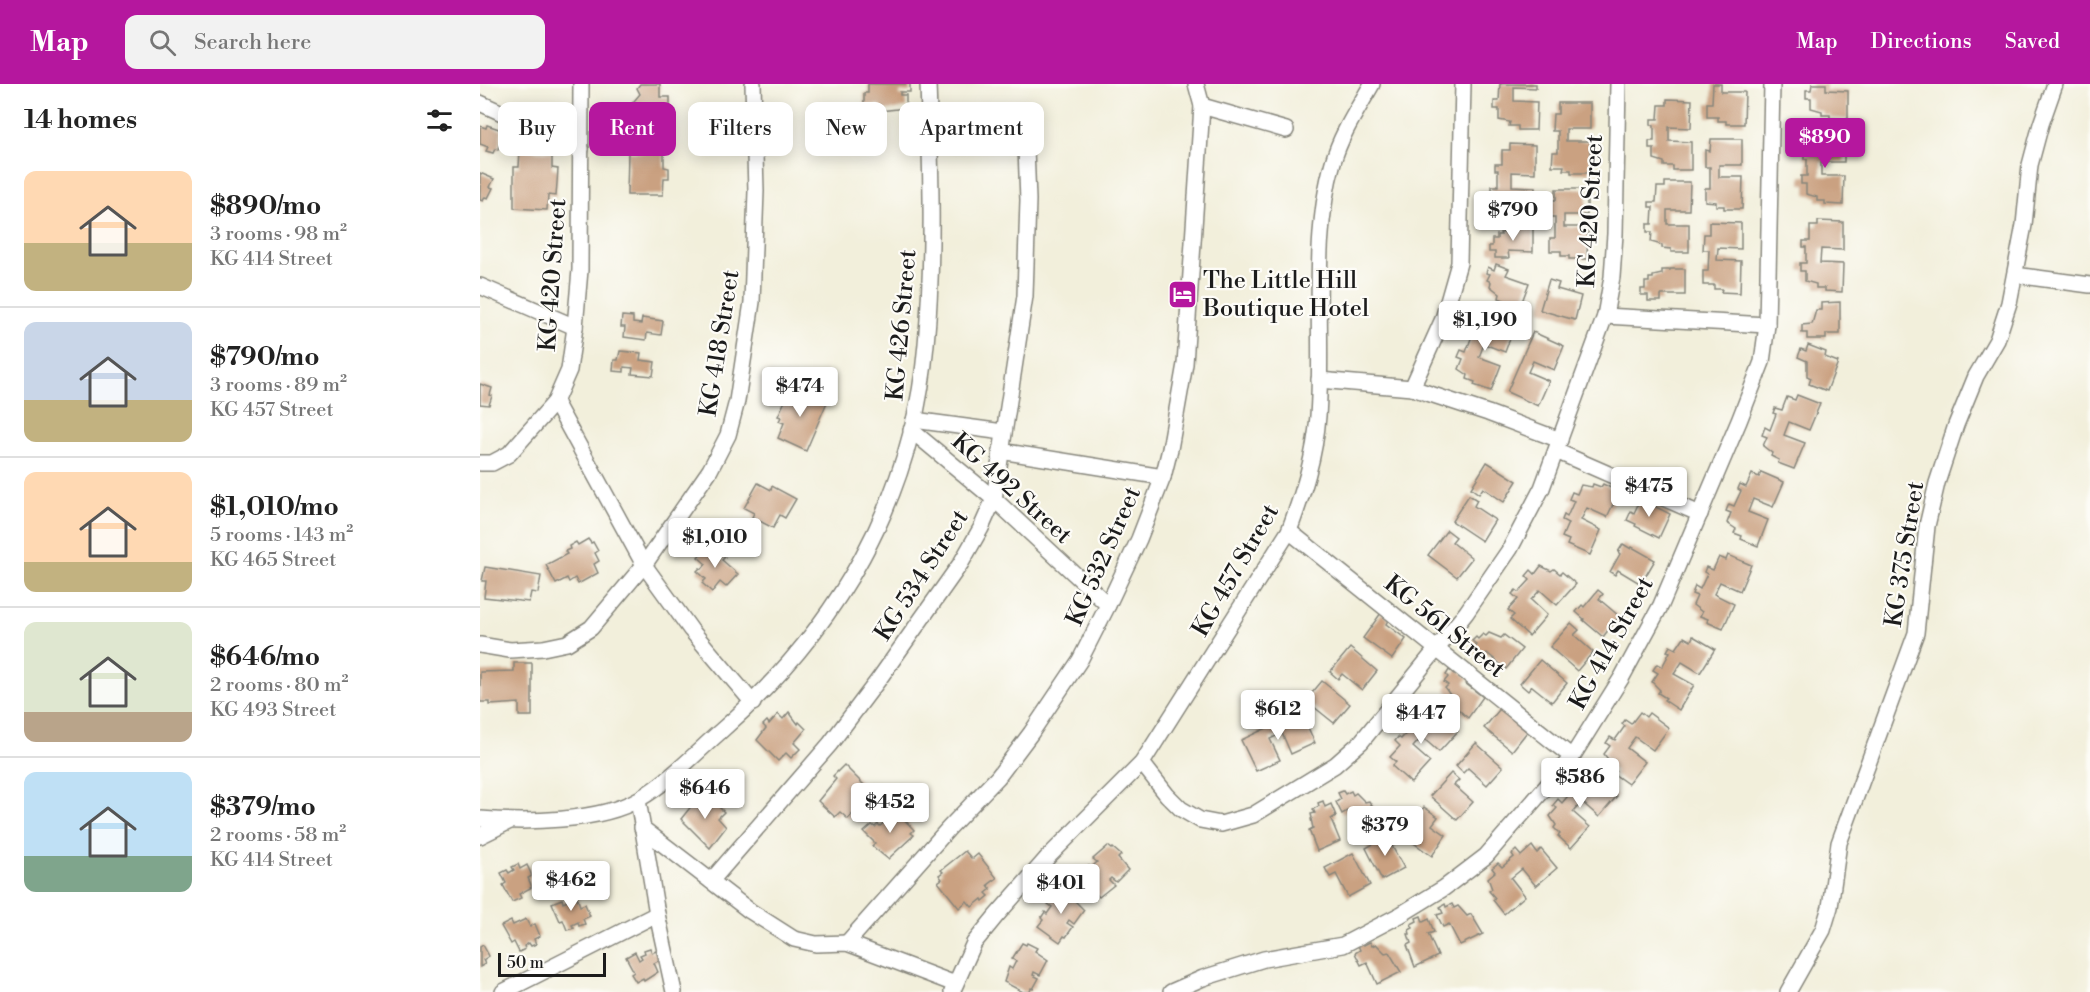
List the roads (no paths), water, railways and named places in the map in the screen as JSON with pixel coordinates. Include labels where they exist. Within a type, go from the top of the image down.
[{"type":"street","name":"KG 420 Street","points":[[480,463],[492,463],[509,454],[555,402],[568,370],[575,327],[580,270],[581,84]]},
{"type":"street","name":"KG 418 Street","points":[[480,645],[510,650],[543,648],[567,643],[591,628],[644,566],[710,470],[728,435],[747,346],[754,266],[756,191],[753,84]]},
{"type":"street","name":"KG 426 Street","points":[[638,800],[753,703],[817,630],[868,549],[896,483],[913,425],[926,347],[932,216],[928,84]]},
{"type":"street","name":"KG 532 Street","points":[[847,943],[949,828],[998,777],[1056,697],[1080,660],[1139,539],[1163,477],[1185,364],[1202,106],[1196,84]]},
{"type":"street","name":"KG 457 Street","points":[[953,988],[974,943],[996,916],[1048,857],[1142,763],[1289,531],[1313,455],[1318,418],[1322,235],[1328,182],[1340,143],[1372,84]]},
{"type":"street","points":[[1412,388],[1443,319],[1459,263],[1463,84]]},
{"type":"street","name":"KG 420 Street","points":[[1142,763],[1181,809],[1200,820],[1221,824],[1253,815],[1335,765],[1361,742],[1437,650],[1510,549],[1542,488],[1605,316],[1612,278],[1615,234],[1618,84]]},
{"type":"street","name":"KG 414 Street","points":[[1171,992],[1203,978],[1264,959],[1343,945],[1400,915],[1444,888],[1486,856],[1572,756],[1628,667],[1661,604],[1762,362],[1767,325],[1772,84]]},
{"type":"street","name":"KG 375 Street","points":[[1788,992],[1823,930],[1830,907],[1839,843],[1916,633],[1927,526],[1937,483],[1956,425],[1976,376],[1997,340],[2009,303],[2024,225],[2030,165],[2055,84]]},
{"type":"street","points":[[480,103],[581,149]]},
{"type":"street","points":[[1202,106],[1286,130]]},
{"type":"street","name":"KG 534 Street","points":[[711,881],[831,744],[960,563],[981,528],[994,499],[1025,296],[1027,266],[1025,156]]},
{"type":"street","points":[[2015,275],[2090,285]]},
{"type":"street","points":[[480,286],[575,327]]},
{"type":"street","points":[[1605,316],[1767,325]]},
{"type":"street","points":[[1319,380],[1412,388],[1488,413],[1700,514]]},
{"type":"street","points":[[555,402],[644,566],[691,630],[753,703]]},
{"type":"street","name":"KG 492 Street","points":[[913,425],[1003,432]]},
{"type":"street","name":"KG 492 Street","points":[[913,425],[1108,605]]},
{"type":"street","points":[[1000,451],[1163,477]]},
{"type":"street","name":"KG 561 Street","points":[[1289,531],[1572,756]]},
{"type":"street","points":[[480,819],[510,821],[582,817],[638,800],[657,914],[674,992]]},
{"type":"street","points":[[480,837],[510,821]]},
{"type":"street","points":[[642,828],[750,911],[794,939],[816,944],[847,943],[953,988]]},
{"type":"street","points":[[503,992],[657,914]]},
{"type":"place","name":"The Little Hill Boutique Hotel","points":[[1182,294]]}]
